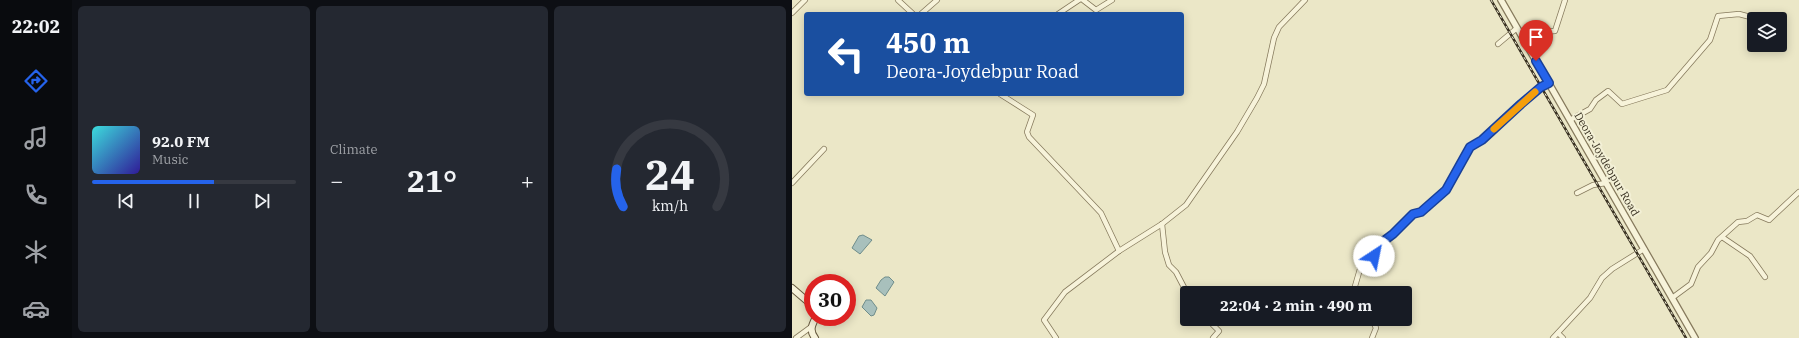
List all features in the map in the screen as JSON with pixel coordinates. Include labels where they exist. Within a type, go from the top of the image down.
[{"type":"main road","points":[[792,288],[804,298]]},
{"type":"main road","points":[[811,327],[815,338]]},
{"type":"street","points":[[792,13],[805,0]]},
{"type":"street","points":[[898,0],[910,12]]},
{"type":"street","points":[[923,12],[937,0]]},
{"type":"street","points":[[1061,12],[1079,0]]},
{"type":"street","points":[[1083,0],[1096,10],[1112,0]]},
{"type":"street","points":[[1056,338],[1044,322],[1044,318],[1065,292],[1119,251],[1162,224],[1189,202],[1214,162],[1237,132],[1264,84],[1274,38],[1280,28],[1305,0]]},
{"type":"street","name":"Deora-Joydebpur Road","points":[[1501,0],[1695,338]]},
{"type":"street","points":[[1524,39],[1534,33],[1555,31],[1565,0]]},
{"type":"street","points":[[1570,120],[1590,109],[1596,100],[1608,91],[1622,104],[1666,91],[1710,40],[1718,16],[1739,14],[1747,16]]},
{"type":"street","points":[[1498,44],[1517,28]]},
{"type":"street","points":[[1355,286],[1360,269],[1374,256],[1385,240],[1413,214],[1421,212],[1446,190],[1470,147],[1482,140],[1521,104],[1541,87],[1549,83]]},
{"type":"street","points":[[1003,96],[1032,115],[1027,132],[1029,137],[1101,213],[1119,251]]},
{"type":"street","points":[[792,183],[824,149]]},
{"type":"street","points":[[1577,193],[1593,185],[1606,183]]},
{"type":"street","points":[[1672,298],[1690,284],[1698,268],[1712,253],[1716,242],[1738,222],[1748,221],[1755,215],[1769,220],[1799,192]]},
{"type":"street","points":[[1162,224],[1165,252],[1169,265],[1176,272],[1183,286]]},
{"type":"street","points":[[1722,237],[1750,256],[1765,277]]},
{"type":"street","points":[[1553,338],[1590,298],[1602,278],[1612,268],[1644,249]]},
{"type":"street","points":[[1213,338],[1219,331],[1214,326]]},
{"type":"street","points":[[1372,338],[1376,328],[1375,326]]},
{"type":"street","points":[[796,338],[811,327]]},
{"type":"street","points":[[1558,333],[1563,338]]},
{"type":"water","points":[[863,235],[872,240],[860,254],[852,248],[859,236]]},
{"type":"water","points":[[885,277],[889,277],[894,282],[885,296],[876,288]]},
{"type":"water","points":[[866,300],[871,300],[877,308],[874,315],[871,316],[862,307]]},
{"type":"railway","points":[[1491,0],[1686,338]]},
{"type":"slow traffic","points":[[1494,129],[1535,92]]},
{"type":"route","points":[[1374,256],[1385,240],[1413,214],[1421,212],[1446,190],[1470,147],[1482,140],[1521,104],[1541,87],[1549,83],[1536,61]]}]
